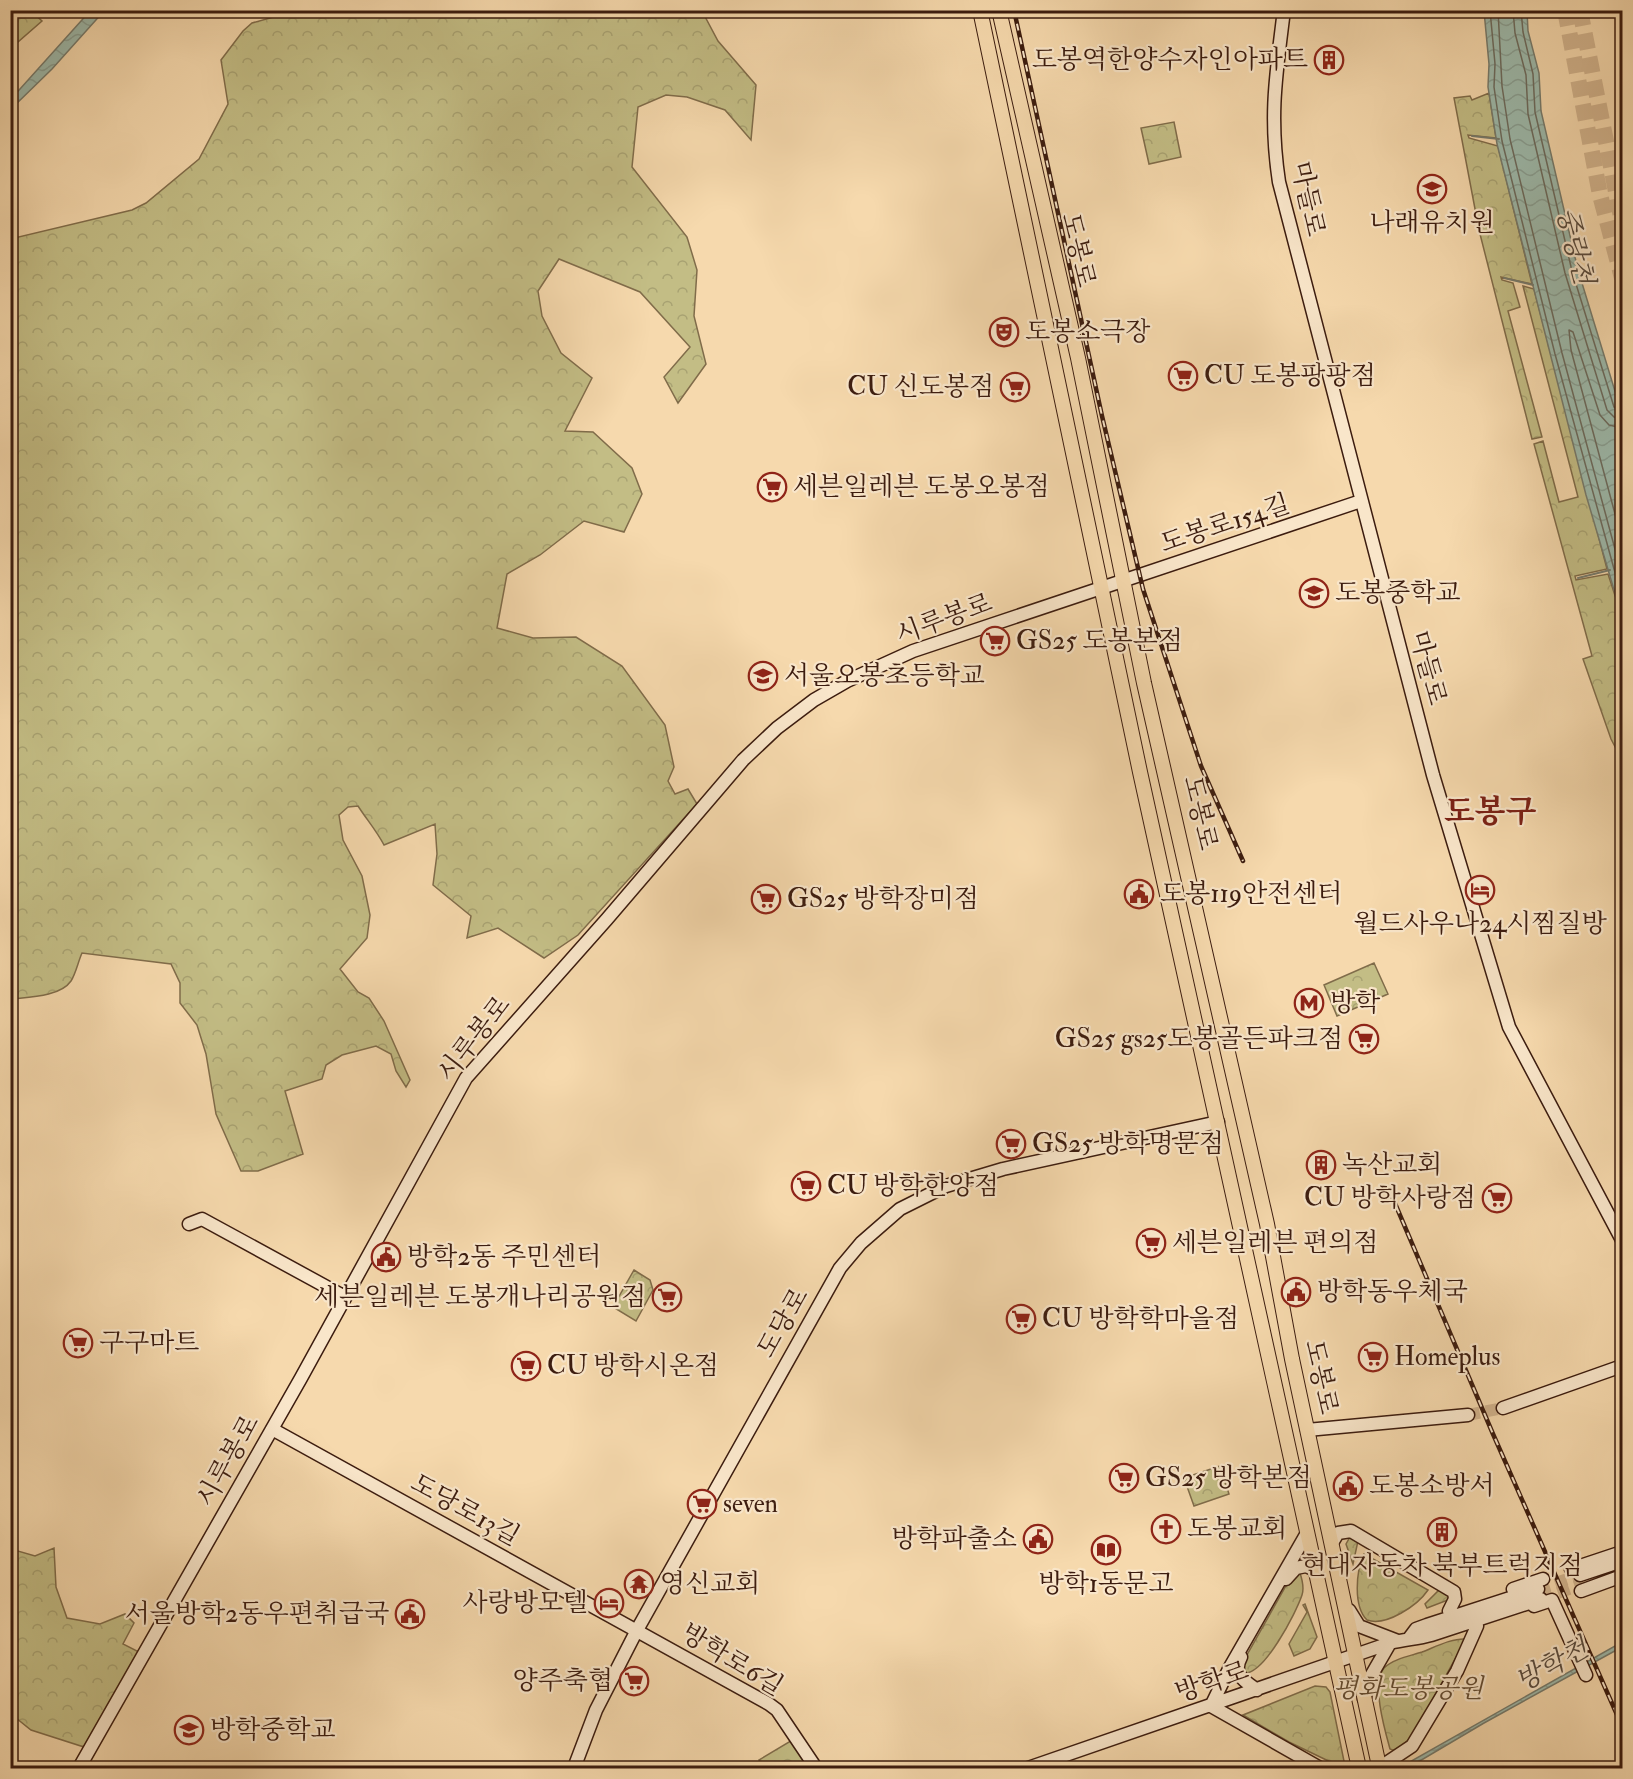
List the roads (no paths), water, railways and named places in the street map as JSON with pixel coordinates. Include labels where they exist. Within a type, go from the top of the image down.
[{"type":"main road","name":"도봉로","points":[[980,10],[1140,772],[1359,1768]]},
{"type":"main road","name":"도봉로","points":[[999,10],[1078,358],[1144,683],[1168,779],[1267,1224],[1307,1430],[1379,1767]]},
{"type":"street","name":"마들로","points":[[1284,10],[1273,100],[1273,135],[1278,173],[1299,266],[1459,866],[1509,1027],[1623,1240]]},
{"type":"street","name":"도봉로154길","points":[[1103,588],[1361,501]]},
{"type":"street","name":"시루봉로","points":[[80,1768],[272,1429],[466,1078],[607,919],[728,776],[768,736],[814,700],[913,651],[1103,588]]},
{"type":"street","name":"도당로","points":[[574,1768],[596,1710],[637,1630],[840,1268],[861,1243],[900,1209],[946,1186],[1003,1169],[1218,1122]]},
{"type":"street","points":[[189,1224],[202,1220],[345,1297]]},
{"type":"street","points":[[1503,1408],[1623,1366]]},
{"type":"street","points":[[1307,1430],[1468,1415]]},
{"type":"street","name":"도당로13길","points":[[272,1429],[637,1630]]},
{"type":"street","points":[[1332,1543],[1338,1533],[1351,1531],[1454,1592],[1455,1599],[1449,1611]]},
{"type":"street","points":[[1307,1533],[1229,1669],[1212,1706],[1320,1768]]},
{"type":"street","points":[[1579,1580],[1623,1552]]},
{"type":"street","points":[[1579,1580],[1623,1561]]},
{"type":"street","points":[[1257,1690],[1239,1675],[1238,1663],[1289,1574],[1302,1566],[1315,1570]]},
{"type":"street","points":[[1579,1580],[1623,1570]]},
{"type":"street","points":[[1579,1580],[1623,1576]]},
{"type":"street","points":[[1543,1592],[1478,1626],[1442,1638],[1429,1630],[1434,1617],[1449,1611],[1543,1592]]},
{"type":"street","points":[[1543,1592],[1586,1676]]},
{"type":"street","name":"방학로","points":[[1028,1768],[1399,1640],[1416,1629],[1429,1630],[1543,1592]]},
{"type":"street","points":[[1345,1601],[1359,1626],[1399,1640],[1371,1676],[1364,1699]]},
{"type":"street","points":[[1379,1767],[1412,1746],[1457,1671],[1478,1626]]},
{"type":"street","name":"방학로6길","points":[[637,1630],[777,1710],[816,1768]]},
{"type":"water","points":[[90,11],[104,11],[52,69],[11,109],[11,99]]},
{"type":"water","name":"중랑천","points":[[1484,11],[1527,11],[1528,31],[1539,73],[1541,111],[1578,270],[1622,414],[1622,617],[1586,495],[1497,144],[1488,87],[1489,64]]},
{"type":"water","points":[[1622,1642],[1622,1647],[1408,1768],[1399,1768]]},
{"type":"waterway","points":[[1472,136],[1499,139]]},
{"type":"waterway","points":[[1504,278],[1533,285]]},
{"type":"waterway","points":[[1578,578],[1610,570]]},
{"type":"tunnel","points":[[1565,10],[1600,195],[1622,278]]},
{"type":"tunnel","points":[[1580,10],[1622,222]]},
{"type":"tunnel","points":[[1468,1415],[1503,1408]]},
{"type":"tunnel","points":[[1538,1589],[1580,1575]]},
{"type":"tunnel","points":[[1541,1599],[1583,1584]]},
{"type":"railway","points":[[1014,10],[1102,416],[1143,589],[1201,766],[1243,861]]},
{"type":"railway","points":[[1391,1194],[1493,1434],[1622,1726]]},
{"type":"place","name":"도봉역한양수자인아파트","points":[[1329,60]]},
{"type":"place","name":"나래유치원","points":[[1432,189]]},
{"type":"place","name":"도봉소극장","points":[[1004,332]]},
{"type":"place","name":"CU 도봉팡팡점","points":[[1183,376]]},
{"type":"place","name":"CU 신도봉점","points":[[1015,387]]},
{"type":"place","name":"세븐일레븐 도봉오봉점","points":[[772,487]]},
{"type":"place","name":"도봉중학교","points":[[1314,593]]},
{"type":"place","name":"GS25 도봉본점","points":[[995,641]]},
{"type":"place","name":"서울오봉초등학교","points":[[763,676]]},
{"type":"place","name":"월드사우나24시찜질방","points":[[1480,890]]},
{"type":"place","name":"도봉119안전센터","points":[[1139,894]]},
{"type":"place","name":"GS25 방학장미점","points":[[766,899]]},
{"type":"place","name":"방학","points":[[1309,1003]]},
{"type":"place","name":"GS25 gs25도봉골든파크점","points":[[1364,1039]]},
{"type":"place","name":"GS25 방학명문점","points":[[1011,1144]]},
{"type":"place","name":"녹산교회","points":[[1321,1165]]},
{"type":"place","name":"CU 방학한양점","points":[[806,1186]]},
{"type":"place","name":"CU 방학사랑점","points":[[1497,1198]]},
{"type":"place","name":"세븐일레븐 편의점","points":[[1151,1243]]},
{"type":"place","name":"방학2동 주민센터","points":[[386,1257]]},
{"type":"place","name":"방학동우체국","points":[[1296,1292]]},
{"type":"place","name":"세븐일레븐 도봉개나리공원점","points":[[667,1297]]},
{"type":"place","name":"CU 방학학마을점","points":[[1021,1319]]},
{"type":"place","name":"구구마트","points":[[78,1343]]},
{"type":"place","name":"Homeplus","points":[[1373,1357]]},
{"type":"place","name":"CU 방학시온점","points":[[526,1366]]},
{"type":"place","name":"GS25 방학본점","points":[[1124,1478]]},
{"type":"place","name":"도봉소방서","points":[[1348,1486]]},
{"type":"place","name":"seven","points":[[702,1504]]},
{"type":"place","name":"도봉교회","points":[[1166,1529]]},
{"type":"place","name":"현대자동차 북부트럭지점","points":[[1442,1532]]},
{"type":"place","name":"방학파출소","points":[[1038,1539]]},
{"type":"place","name":"방학1동문고","points":[[1106,1550]]},
{"type":"place","name":"영신교회","points":[[639,1584]]},
{"type":"place","name":"사랑방모텔","points":[[609,1603]]},
{"type":"place","name":"서울방학2동우편취급국","points":[[410,1614]]},
{"type":"place","name":"양주축협","points":[[634,1681]]},
{"type":"place","name":"방학중학교","points":[[189,1730]]},
{"type":"district","name":"도봉구","points":[[1490,812]]},
{"type":"water label","name":"방학천","points":[[1552,1665]]},
{"type":"park label","name":"평화도봉공원","points":[[1408,1689]]}]
